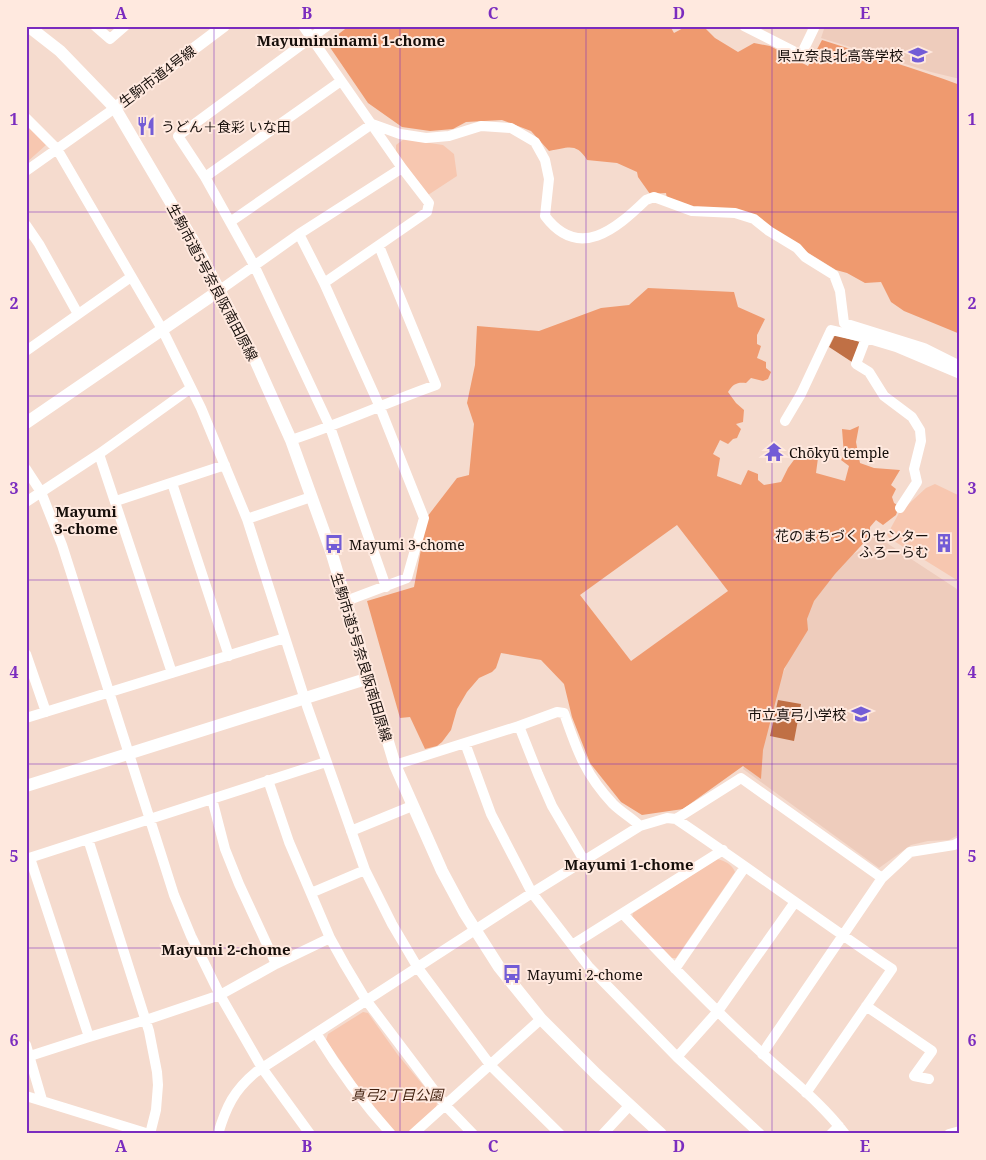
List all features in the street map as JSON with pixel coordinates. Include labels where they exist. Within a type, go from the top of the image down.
[{"type":"street","name":"生駒市道5号奈良阪南田原線","points":[[28,26],[60,51],[115,108],[220,290],[262,375],[291,440],[331,551],[395,765],[442,871],[475,930],[499,966],[541,1019],[572,1051],[661,1134]]},
{"type":"street","points":[[95,26],[110,39],[125,26]]},
{"type":"street","name":"生駒市道4号線","points":[[115,108],[224,26]]},
{"type":"street","points":[[303,26],[402,168],[429,203],[427,212],[324,283]]},
{"type":"street","points":[[327,26],[178,136],[205,177],[254,265],[330,427],[386,587]]},
{"type":"street","points":[[744,26],[801,55],[815,26]]},
{"type":"street","points":[[205,177],[341,81]]},
{"type":"street","points":[[26,171],[115,108]]},
{"type":"street","points":[[26,118],[57,149],[162,329],[191,388],[247,519],[326,762],[365,870],[392,924],[418,968],[490,1066],[560,1134]]},
{"type":"street","points":[[230,222],[372,124]]},
{"type":"street","points":[[372,124],[400,134],[426,138],[449,136],[481,126],[511,128],[534,142],[546,160],[548,179],[546,216],[554,227],[571,237],[583,240],[607,232],[646,200],[654,197],[692,211],[735,213],[754,219],[769,232],[796,248],[805,257],[834,275],[840,291],[844,323],[924,348],[960,366]]},
{"type":"street","points":[[26,423],[299,234],[402,168]]},
{"type":"street","points":[[26,225],[39,244],[78,314]]},
{"type":"street","points":[[299,234],[324,283],[379,405],[424,518],[407,578],[346,601]]},
{"type":"street","points":[[291,440],[330,427],[379,405],[436,384],[379,246]]},
{"type":"street","points":[[26,351],[131,277]]},
{"type":"street","points":[[786,421],[831,330],[866,338],[920,356],[960,374]]},
{"type":"street","points":[[866,338],[856,364],[869,372],[884,396],[912,417],[920,430],[921,441],[914,469],[917,482],[900,508]]},
{"type":"street","points":[[26,502],[99,454],[191,388]]},
{"type":"street","points":[[99,454],[172,673]]},
{"type":"street","points":[[116,501],[225,465]]},
{"type":"street","points":[[26,469],[41,492],[62,545],[174,895],[201,958],[220,995],[262,1068],[310,1134]]},
{"type":"street","points":[[172,483],[229,656]]},
{"type":"street","points":[[247,519],[311,497]]},
{"type":"street","points":[[26,718],[285,638]]},
{"type":"street","points":[[26,654],[46,712]]},
{"type":"street","points":[[26,786],[369,678]]},
{"type":"street","points":[[395,765],[520,726],[557,712],[564,713],[576,749],[587,771],[615,805],[640,826]]},
{"type":"street","points":[[520,726],[552,806],[585,862]]},
{"type":"street","points":[[465,743],[491,814],[532,893],[589,968],[677,1057],[760,1134]]},
{"type":"street","points":[[89,1037],[28,858],[326,762]]},
{"type":"street","points":[[676,819],[741,778],[882,878]]},
{"type":"street","points":[[268,780],[289,842],[330,938],[366,1000],[446,1106],[473,1134]]},
{"type":"street","points":[[212,799],[225,849],[276,964]]},
{"type":"street","points":[[351,831],[412,806]]},
{"type":"street","points":[[218,1134],[230,1100],[248,1078],[262,1068],[532,893],[585,862],[640,826],[667,818],[676,819],[723,850],[842,936],[892,969],[806,1093]]},
{"type":"street","points":[[26,1096],[150,1134],[156,1110],[157,1072],[146,1020],[88,839]]},
{"type":"street","points":[[762,1054],[882,878],[910,852],[954,845],[960,842]]},
{"type":"street","points":[[572,945],[723,850]]},
{"type":"street","points":[[675,970],[745,867]]},
{"type":"street","points":[[311,893],[365,870]]},
{"type":"street","points":[[677,1057],[718,1011],[795,902]]},
{"type":"street","points":[[623,914],[675,970],[762,1054],[806,1093],[842,1130],[831,1134]]},
{"type":"street","points":[[30,1056],[220,995],[276,964],[330,938]]},
{"type":"street","points":[[866,1006],[932,1051],[914,1076],[929,1079]]},
{"type":"street","points":[[413,1134],[541,1019]]},
{"type":"street","points":[[316,1033],[365,1104],[391,1134]]},
{"type":"street","points":[[26,1045],[42,1100]]},
{"type":"street","points":[[603,1134],[630,1105]]},
{"type":"street","points":[[949,1134],[960,1131]]},
{"type":"shaded area","points":[[349,26],[670,26],[674,33],[687,26],[703,26],[715,38],[738,52],[754,43],[770,46],[808,66],[822,40],[960,85],[960,334],[904,311],[891,302],[881,282],[865,283],[847,273],[836,270],[742,212],[694,209],[667,199],[666,193],[650,194],[638,177],[637,172],[617,163],[587,160],[575,148],[549,151],[531,131],[502,120],[466,122],[453,129],[430,131],[402,127],[368,103],[327,43]]},
{"type":"shaded area","name":"県立奈良北高等学校","points":[[825,26],[960,26],[960,79],[821,38]]},
{"type":"shaded area","points":[[648,288],[734,292],[738,307],[765,319],[757,335],[757,344],[761,346],[757,358],[766,362],[766,368],[771,372],[768,379],[763,381],[751,378],[746,383],[736,384],[728,392],[744,410],[743,422],[736,424],[741,429],[737,438],[728,444],[720,440],[713,454],[720,458],[717,476],[741,485],[748,470],[758,474],[758,480],[764,485],[781,482],[799,453],[810,458],[818,458],[816,473],[845,481],[849,466],[841,460],[844,455],[842,429],[850,430],[859,426],[856,442],[860,463],[874,468],[900,470],[891,485],[896,489],[892,497],[894,503],[899,506],[896,515],[883,525],[876,520],[870,527],[870,536],[835,574],[814,601],[807,619],[808,630],[784,669],[763,750],[761,779],[743,766],[683,809],[642,815],[621,802],[590,763],[572,717],[564,684],[541,660],[501,653],[496,668],[479,678],[467,692],[457,709],[451,730],[442,742],[437,746],[425,749],[410,717],[400,718],[367,601],[414,587],[427,517],[457,478],[469,475],[474,424],[467,403],[475,365],[477,326],[539,331],[601,308],[629,305]],"holes":[[[677,525],[728,591],[631,661],[580,595]]]},
{"type":"shaded area","points":[[835,335],[860,342],[852,362],[829,347]]},
{"type":"shaded area","name":"市立真弓小学校","points":[[873,534],[960,591],[960,834],[949,840],[928,841],[911,845],[879,868],[743,769],[827,568],[863,549]]},
{"type":"shaded area","points":[[778,700],[801,704],[794,741],[770,736]]},
{"type":"green space","points":[[26,124],[46,145],[26,163]]},
{"type":"green space","points":[[404,139],[443,145],[454,154],[457,176],[428,195],[396,152],[396,145]]},
{"type":"green space","points":[[935,484],[960,496],[960,582],[887,535],[899,513],[926,488]]},
{"type":"green space","points":[[717,859],[728,863],[735,872],[676,958],[669,958],[632,918],[633,913]]},
{"type":"green space","name":"真弓2丁目公園","points":[[363,1012],[368,1013],[398,1055],[437,1102],[436,1108],[407,1134],[396,1134],[357,1085],[326,1040],[328,1034]]},
{"type":"place","name":"県立奈良北高等学校","points":[[918,55]]},
{"type":"place","name":"うどん＋食彩 いな田","points":[[146,126]]},
{"type":"place","name":"Chōkyū temple","points":[[774,452]]},
{"type":"place","name":"花のまちづくりセンター ふろーらむ","points":[[944,543]]},
{"type":"place","name":"Mayumi 3-chome","points":[[334,544]]},
{"type":"place","name":"市立真弓小学校","points":[[861,714]]},
{"type":"place","name":"Mayumi 2-chome","points":[[512,974]]},
{"type":"district","name":"Mayumiminami 1-chome","points":[[351,40]]},
{"type":"district","name":"Mayumi 3-chome","points":[[86,520]]},
{"type":"district","name":"Mayumi 1-chome","points":[[629,864]]},
{"type":"district","name":"Mayumi 2-chome","points":[[226,949]]}]
